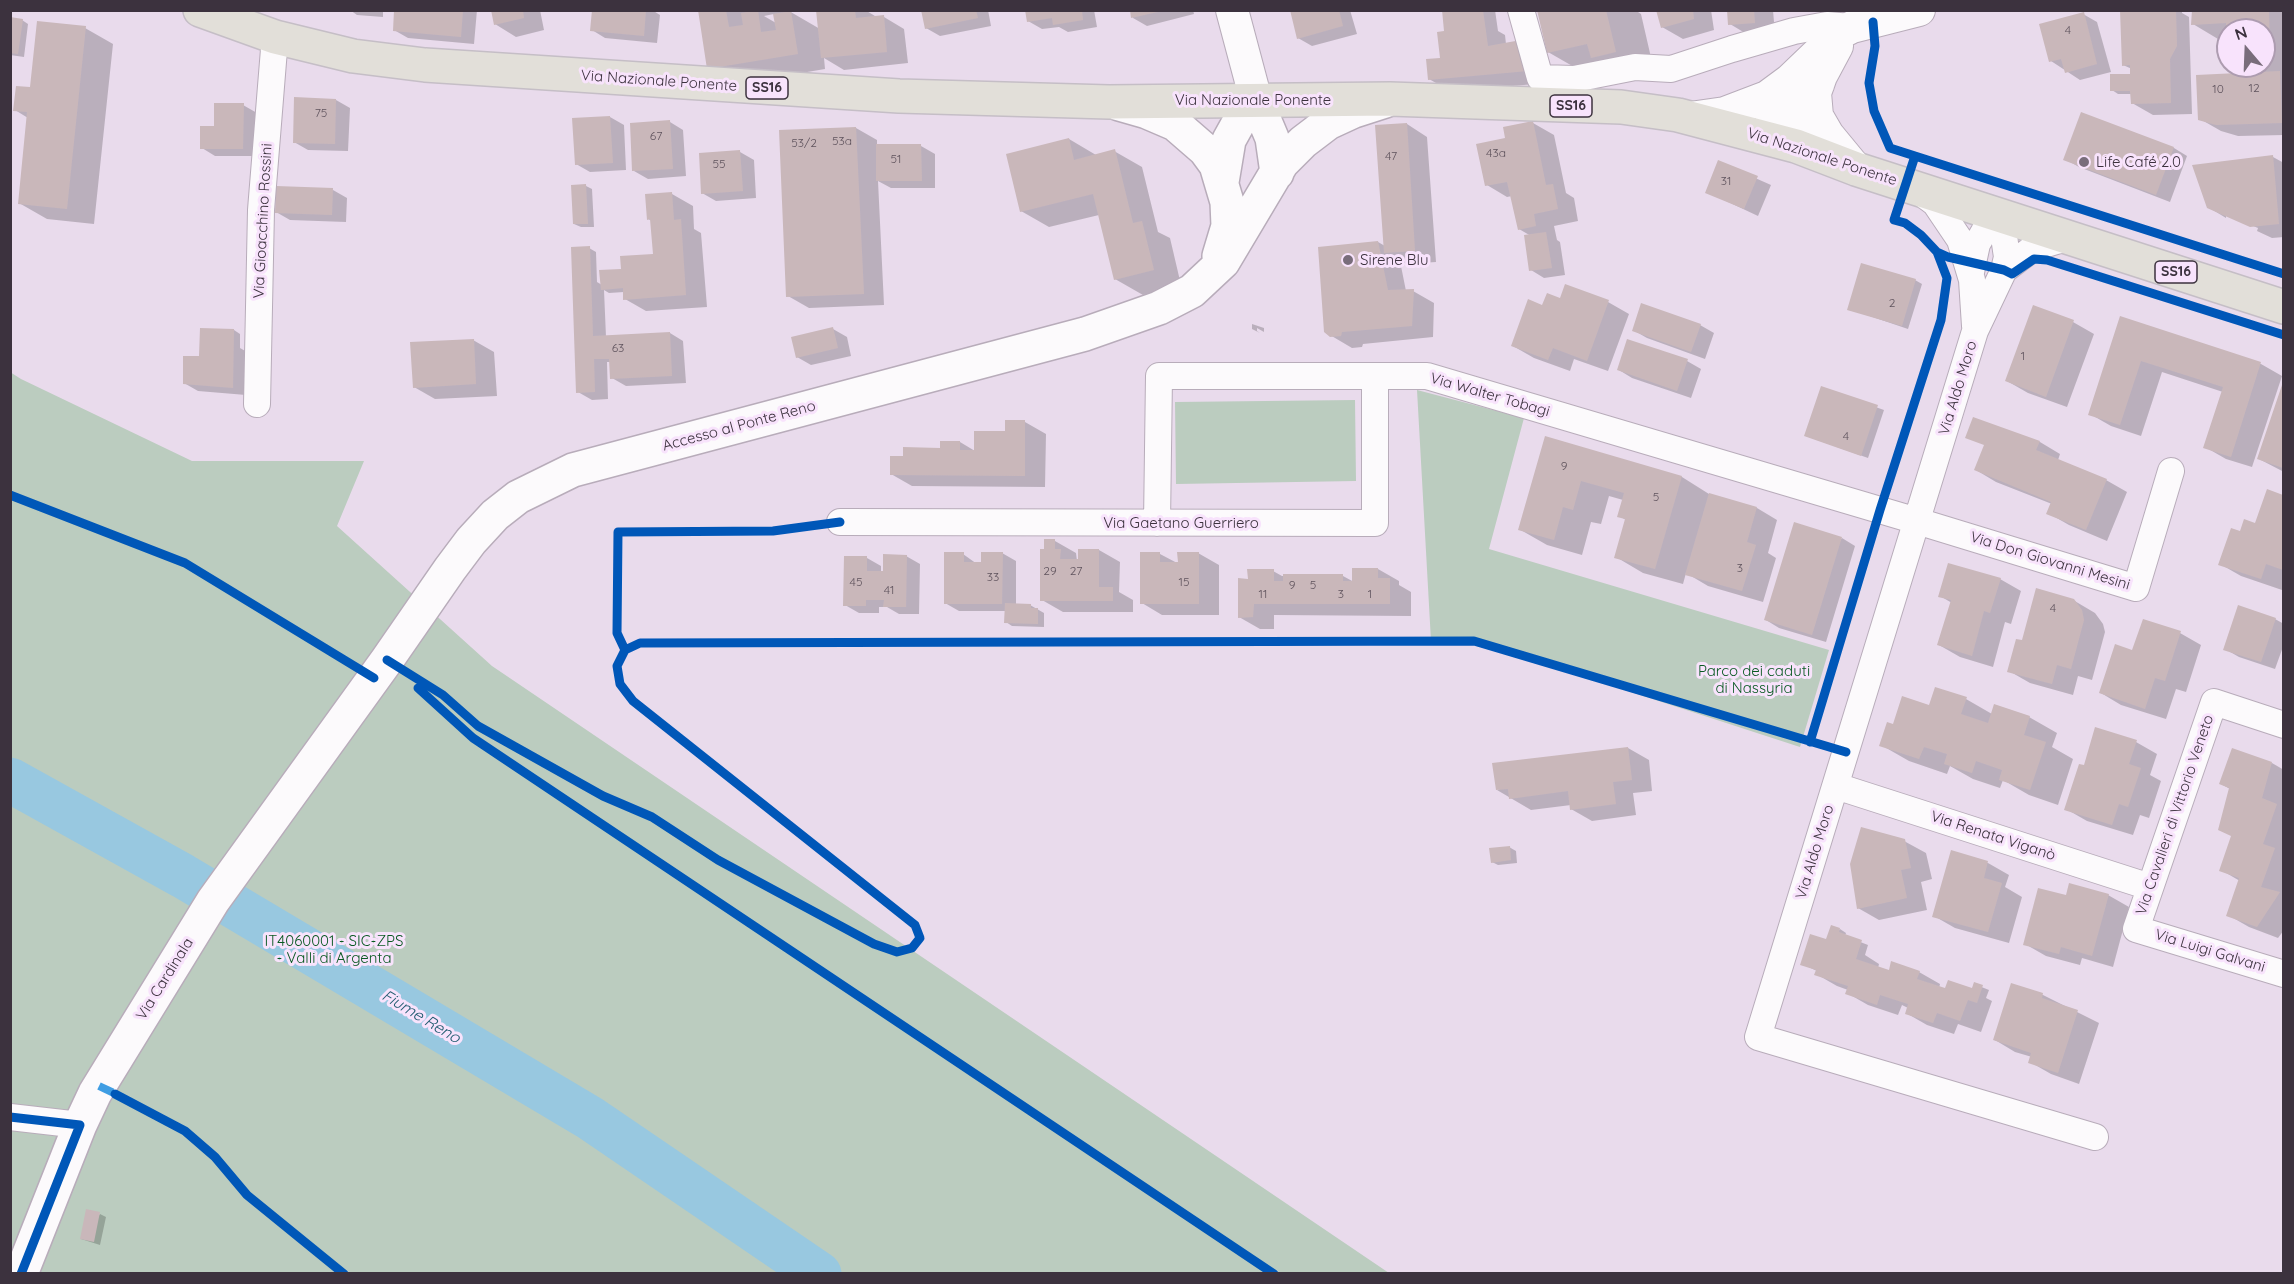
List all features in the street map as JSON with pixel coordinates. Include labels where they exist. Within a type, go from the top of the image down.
[{"type":"main road","name":"Via Nazionale Ponente","points":[[200,10],[275,37],[353,56],[425,65],[888,95],[1108,102],[1390,99],[1621,107],[1690,118],[1796,146],[1856,169],[2283,307]]},
{"type":"main road","name":"Accesso al Ponte Reno","points":[[352,708],[471,541],[495,515],[518,497],[573,470],[1085,334],[1159,308],[1192,291],[1223,262],[1282,163],[1303,142],[1328,123],[1354,111],[1390,99]]},
{"type":"main road","points":[[1222,182],[1228,140],[1256,100],[1272,138],[1277,173]]},
{"type":"main road","points":[[1108,102],[1147,112],[1183,130],[1205,150],[1216,165],[1227,202],[1228,226],[1214,271]]},
{"type":"main road","name":"Via Cardinala","points":[[21,1274],[95,1093],[239,863],[352,708]]},
{"type":"street","points":[[1232,10],[1256,100]]},
{"type":"street","points":[[1521,10],[1540,78],[1574,79],[1635,67],[1671,69],[1794,31],[1827,25],[1852,27]]},
{"type":"street","points":[[1774,140],[1772,112],[1778,98],[1804,83],[1838,34],[1852,27],[1918,10]]},
{"type":"street","name":"Via Gioacchino Rossini","points":[[257,404],[261,210],[275,37]]},
{"type":"street","points":[[1690,118],[1725,113],[1804,83]]},
{"type":"street","points":[[1804,83],[1815,93],[1817,116],[1828,135],[1856,169]]},
{"type":"street","name":"Via Aldo Moro","points":[[1914,188],[1935,203],[1960,240],[1971,272],[1975,298],[1976,332]]},
{"type":"street","name":"Via Aldo Moro","points":[[1971,272],[1977,244],[1985,230],[2001,216]]},
{"type":"street","name":"Via Aldo Moro","points":[[2001,216],[2007,257],[2004,270],[1976,332],[1758,1037],[2096,1137]]},
{"type":"street","name":"Via Aldo Moro","points":[[2004,270],[2033,248],[2069,237]]},
{"type":"street","name":"Via Walter Tobagi","points":[[1157,523],[1159,376],[1428,376],[1917,520]]},
{"type":"street","name":"Via Gaetano Guerriero","points":[[840,522],[1375,523],[1375,376]]},
{"type":"street","name":"Via Don Giovanni Mesini","points":[[1917,520],[2136,588],[2171,471]]},
{"type":"street","name":"Via Cavalieri di Vittorio Veneto","points":[[2136,929],[2214,702],[2283,725]]},
{"type":"street","name":"Via Renata Viganò","points":[[1836,786],[2150,887]]},
{"type":"street","name":"Via Luigi Galvani","points":[[2136,929],[2283,974]]},
{"type":"street","points":[[10,1117],[80,1125]]},
{"type":"green space","name":"IT4060001 - SIC-ZPS - Valli di Argenta","points":[[10,372],[192,461],[364,461],[337,526],[492,666],[1389,1273],[11,1273]]},
{"type":"green space","name":"Parco dei caduti di Nassyria","points":[[1417,390],[1524,418],[1489,549],[1829,650],[1800,747],[1474,641],[1431,641]]},
{"type":"green space","points":[[1355,400],[1356,481],[1176,484],[1175,402]]},
{"type":"building","points":[[394,10],[463,10],[461,37],[393,31]]},
{"type":"building","points":[[491,10],[523,10],[524,18],[494,25]]},
{"type":"building","points":[[592,10],[646,10],[644,36],[590,31]]},
{"type":"building","points":[[698,10],[726,10],[729,27],[743,25],[741,13],[758,10],[761,32],[776,30],[773,14],[791,11],[798,54],[707,69]]},
{"type":"building","points":[[816,10],[855,10],[856,18],[884,15],[887,52],[821,58]]},
{"type":"building","points":[[921,10],[976,10],[978,18],[925,29]]},
{"type":"building","points":[[1025,10],[1082,10],[1083,20],[1053,25],[1052,18],[1027,22]]},
{"type":"building","points":[[1130,10],[1162,10],[1162,11],[1131,18]]},
{"type":"building","points":[[1290,10],[1339,10],[1343,26],[1297,39]]},
{"type":"building","points":[[1442,10],[1483,10],[1488,46],[1521,40],[1528,71],[1428,80],[1426,59],[1440,58],[1437,32],[1444,31]]},
{"type":"building","points":[[1537,10],[1606,10],[1616,52],[1591,58],[1587,44],[1547,53]]},
{"type":"building","points":[[1656,10],[1693,10],[1694,19],[1661,28]]},
{"type":"building","points":[[1727,10],[1754,10],[1755,23],[1728,25]]},
{"type":"building","points":[[2120,10],[2176,10],[2177,46],[2170,59],[2171,103],[2131,104],[2130,91],[2110,91],[2110,74],[2130,74],[2130,65],[2122,66]]},
{"type":"building","points":[[2192,10],[2269,10],[2269,18],[2216,18],[2216,24],[2191,25]]},
{"type":"building","points":[[2084,12],[2097,64],[2065,73],[2061,59],[2049,62],[2039,24]]},
{"type":"building","points":[[10,17],[23,19],[18,54],[10,53]]},
{"type":"building","points":[[37,21],[86,26],[67,209],[18,204],[27,112],[13,111],[16,86],[30,87]]},
{"type":"building","points":[[2276,71],[2280,71],[2282,123],[2216,125],[2198,120],[2196,75],[2216,74],[2216,78],[2276,78]]},
{"type":"building","points":[[294,97],[336,99],[335,144],[293,143]]},
{"type":"building","points":[[214,103],[244,103],[243,149],[200,149],[200,126],[214,126]]},
{"type":"building","points":[[2081,112],[2174,147],[2156,195],[2063,160]]},
{"type":"building","points":[[610,116],[613,163],[575,165],[572,118]]},
{"type":"building","points":[[670,120],[673,169],[632,171],[630,123]]},
{"type":"building","points":[[1533,121],[1546,185],[1553,184],[1558,209],[1534,214],[1536,226],[1518,230],[1507,182],[1485,186],[1476,144],[1505,138],[1503,127]]},
{"type":"building","points":[[1407,123],[1415,251],[1384,253],[1375,125]]},
{"type":"building","points":[[856,127],[864,294],[786,297],[779,130]]},
{"type":"building","points":[[1069,138],[1074,160],[1115,149],[1133,223],[1142,221],[1154,270],[1114,280],[1093,194],[1020,212],[1006,154]]},
{"type":"building","points":[[876,144],[921,144],[922,181],[876,181]]},
{"type":"building","points":[[740,150],[743,191],[701,194],[699,153]]},
{"type":"building","points":[[2273,155],[2279,224],[2250,227],[2207,208],[2192,165]]},
{"type":"building","points":[[1718,160],[1758,176],[1744,209],[1705,193]]},
{"type":"building","points":[[586,184],[588,224],[573,224],[571,185]]},
{"type":"building","points":[[276,186],[333,188],[332,215],[275,213]]},
{"type":"building","points":[[672,192],[674,220],[681,219],[686,295],[623,300],[623,288],[601,290],[599,270],[621,269],[620,256],[653,254],[645,194]]},
{"type":"building","points":[[1546,232],[1552,268],[1529,271],[1524,235]]},
{"type":"building","points":[[1378,241],[1388,290],[1414,289],[1412,326],[1342,332],[1341,336],[1330,337],[1324,332],[1318,247]]},
{"type":"building","points":[[590,246],[593,336],[670,332],[672,376],[610,379],[609,359],[594,359],[595,392],[576,393],[571,247]]},
{"type":"building","points":[[1861,263],[1916,279],[1902,326],[1847,310]]},
{"type":"building","points":[[1565,284],[1609,300],[1587,361],[1553,348],[1548,360],[1511,346],[1528,299],[1542,305],[1547,293],[1560,298]]},
{"type":"building","points":[[1641,303],[1701,324],[1691,352],[1632,331]]},
{"type":"building","points":[[2033,305],[2074,320],[2046,397],[2005,381]]},
{"type":"building","points":[[2120,316],[2261,362],[2231,457],[2203,448],[2223,387],[2141,361],[2120,425],[2088,415]]},
{"type":"building","points":[[833,327],[838,348],[796,358],[791,337]]},
{"type":"building","points":[[200,328],[234,329],[233,388],[183,384],[183,356],[199,356]]},
{"type":"building","points":[[474,339],[476,384],[413,388],[410,342]]},
{"type":"building","points":[[1627,339],[1688,359],[1677,391],[1617,370]]},
{"type":"building","points":[[2283,382],[2283,468],[2257,459]]},
{"type":"building","points":[[1821,386],[1878,405],[1861,456],[1804,436]]},
{"type":"building","points":[[1973,417],[2040,441],[2036,450],[2107,479],[2086,530],[2046,514],[2051,502],[1974,470],[1984,445],[1965,438]]},
{"type":"building","points":[[1005,420],[1025,420],[1025,476],[890,475],[890,456],[903,456],[903,447],[940,448],[940,441],[960,441],[960,450],[974,450],[974,431],[1005,431]]},
{"type":"building","points":[[1545,436],[1682,476],[1655,569],[1614,558],[1625,519],[1617,517],[1624,493],[1581,481],[1573,510],[1563,507],[1554,540],[1518,530]]},
{"type":"building","points":[[2267,489],[2283,495],[2283,570],[2266,564],[2261,579],[2218,565],[2231,528],[2240,531],[2244,519],[2255,523]]},
{"type":"building","points":[[1709,493],[1757,507],[1747,542],[1756,545],[1742,591],[1685,575]]},
{"type":"building","points":[[1794,522],[1842,537],[1812,635],[1764,620]]},
{"type":"building","points":[[1044,539],[1055,539],[1055,549],[1061,549],[1060,559],[1078,559],[1078,549],[1099,549],[1099,587],[1113,587],[1113,601],[1040,601],[1040,549],[1044,549]]},
{"type":"building","points":[[944,552],[964,552],[964,562],[981,562],[981,552],[1003,552],[1002,604],[944,604]]},
{"type":"building","points":[[1140,552],[1160,552],[1160,562],[1178,562],[1177,552],[1199,552],[1199,604],[1140,604]]},
{"type":"building","points":[[883,554],[907,555],[906,607],[883,607],[884,600],[866,600],[866,606],[843,606],[844,556],[867,556],[867,571],[883,571]]},
{"type":"building","points":[[1948,563],[2001,578],[1990,613],[1984,611],[1972,656],[1937,645],[1951,600],[1938,597]]},
{"type":"building","points":[[1352,568],[1378,568],[1378,578],[1390,578],[1390,604],[1254,604],[1253,617],[1238,618],[1238,578],[1248,579],[1247,569],[1274,569],[1274,581],[1283,581],[1283,574],[1343,574],[1343,581],[1352,581]]},
{"type":"building","points":[[2036,588],[2074,599],[2082,610],[2084,620],[2071,669],[2057,665],[2052,684],[2007,672],[2016,639],[2022,640]]},
{"type":"building","points":[[1005,603],[1031,604],[1031,608],[1038,608],[1038,624],[1004,623]]},
{"type":"building","points":[[2238,605],[2276,618],[2261,662],[2223,650]]},
{"type":"building","points":[[2143,619],[2181,631],[2165,681],[2155,678],[2145,709],[2099,693],[2115,644],[2132,650]]},
{"type":"building","points":[[1935,687],[1967,697],[1961,714],[1988,723],[1994,704],[2030,716],[2024,735],[2046,742],[2030,790],[1999,780],[2002,770],[1976,761],[1972,773],[1944,764],[1947,754],[1924,747],[1919,759],[1879,746],[1887,722],[1893,724],[1902,696],[1929,705]]},
{"type":"building","points":[[2095,727],[2137,740],[2129,764],[2141,768],[2128,807],[2119,804],[2112,825],[2064,810],[2079,764],[2084,765]]},
{"type":"building","points":[[1628,747],[1632,780],[1613,782],[1616,804],[1570,810],[1568,791],[1509,799],[1508,789],[1496,790],[1492,763]]},
{"type":"building","points":[[2232,748],[2272,762],[2262,798],[2277,804],[2263,844],[2275,848],[2261,887],[2280,892],[2257,927],[2226,916],[2239,878],[2219,871],[2231,836],[2218,830],[2229,788],[2219,784]]},
{"type":"building","points":[[1861,827],[1905,839],[1911,868],[1901,870],[1907,898],[1857,909],[1850,864]]},
{"type":"building","points":[[1510,846],[1511,860],[1491,863],[1489,848]]},
{"type":"building","points":[[1951,850],[1988,861],[1984,878],[2002,883],[1988,932],[1932,917]]},
{"type":"building","points":[[2069,883],[2109,894],[2092,956],[2061,947],[2059,954],[2023,945],[2038,888],[2066,895]]},
{"type":"building","points":[[1831,925],[1840,928],[1839,932],[1862,940],[1856,959],[1889,970],[1891,961],[1920,971],[1917,979],[1945,988],[1948,980],[1972,988],[1974,982],[1983,985],[1977,1003],[1968,1000],[1960,1021],[1937,1013],[1933,1023],[1905,1014],[1908,1004],[1880,995],[1877,1005],[1845,994],[1848,986],[1814,975],[1816,970],[1800,965],[1810,934],[1826,939]]},
{"type":"building","points":[[2011,983],[2043,993],[2042,998],[2078,1010],[2058,1073],[2028,1063],[2031,1053],[1993,1040]]},
{"type":"building","points":[[86,1209],[100,1212],[94,1242],[80,1239]]},
{"type":"waterway","name":"Fiume Reno","points":[[10,780],[183,876],[590,1118],[819,1274]]},
{"type":"marked path","points":[[99,1086],[118,1095]]},
{"type":"cycle path","points":[[1873,22],[1875,46],[1869,83],[1874,111],[1890,148],[2284,274]]},
{"type":"cycle path","points":[[1915,156],[1894,220],[1905,223],[1921,235],[1937,252],[2012,274],[2034,259],[2047,260],[2284,335]]},
{"type":"cycle path","points":[[1810,742],[1880,510],[1941,320],[1947,278],[1937,252]]},
{"type":"cycle path","points":[[10,495],[185,563],[374,678]]},
{"type":"cycle path","points":[[625,650],[617,633],[618,532],[773,531],[840,522]]},
{"type":"cycle path","points":[[387,660],[443,695],[478,726],[603,796],[652,817],[718,860],[874,944],[897,952],[912,948],[920,938],[915,925],[633,701],[620,684],[617,666],[625,650],[640,643],[1474,641],[1846,752]]},
{"type":"cycle path","points":[[418,688],[473,738],[1274,1274]]},
{"type":"cycle path","points":[[115,1094],[185,1131],[215,1157],[247,1195],[344,1274]]},
{"type":"cycle path","points":[[10,1117],[80,1125],[21,1274]]},
{"type":"place","name":"Life Café 2.0","points":[[2084,162]]},
{"type":"place","name":"Sirene Blu","points":[[1348,260]]}]
